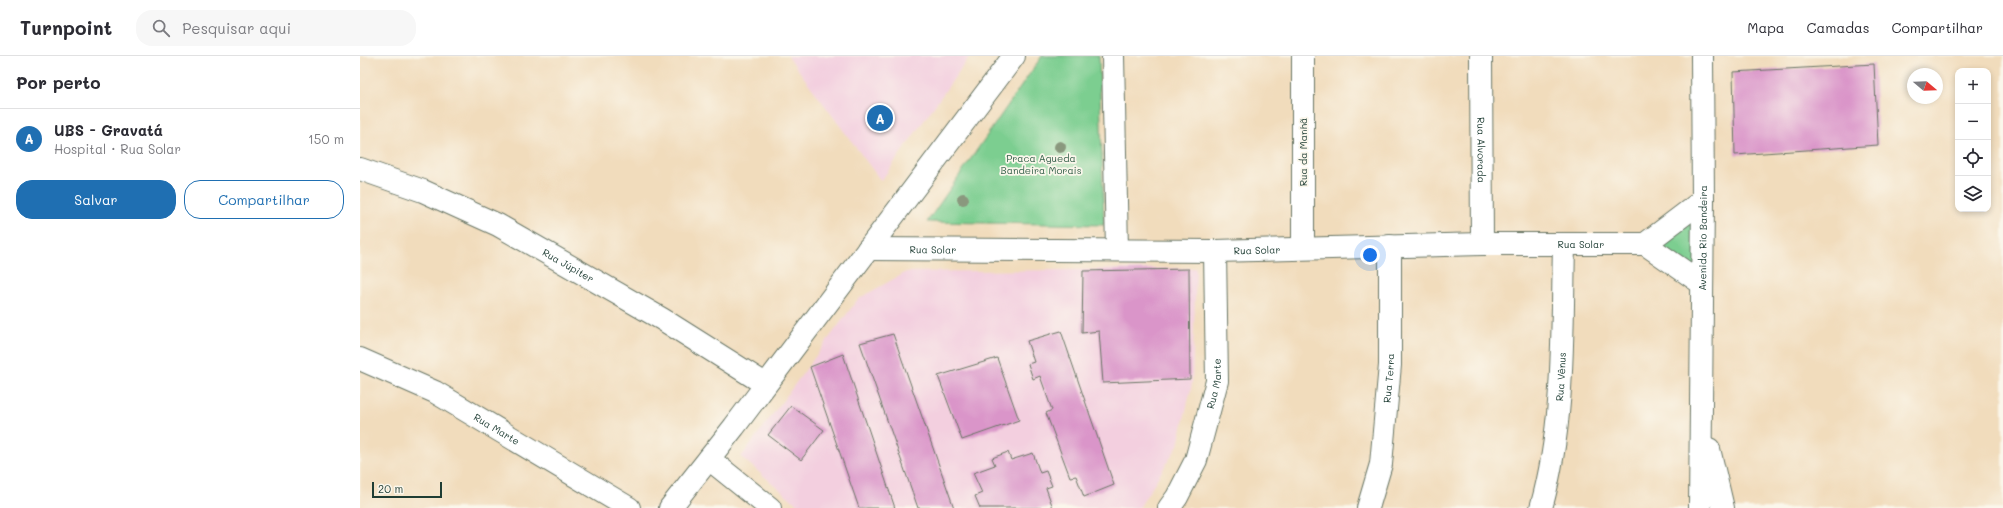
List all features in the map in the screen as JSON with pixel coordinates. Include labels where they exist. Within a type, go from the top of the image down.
[{"type":"street","points":[[670,508],[709,459],[1014,56]]},
{"type":"street","points":[[1113,56],[1117,250]]},
{"type":"street","name":"Rua da Manhã","points":[[1303,56],[1303,248]]},
{"type":"street","name":"Rua Alvorada","points":[[1481,56],[1482,244]]},
{"type":"street","name":"Avenida Rio Bandeira","points":[[1700,508],[1703,200],[1702,56]]},
{"type":"street","name":"Rua Júpiter","points":[[360,169],[423,191],[498,225],[662,319],[765,384]]},
{"type":"street","points":[[1701,283],[1645,244],[1703,200]]},
{"type":"street","name":"Rua Solar","points":[[868,249],[1215,251],[1482,244],[1645,244]]},
{"type":"street","name":"Rua Vênus","points":[[1541,508],[1550,475],[1561,387],[1564,244]]},
{"type":"street","name":"Rua Terra","points":[[1368,508],[1381,464],[1390,365],[1390,246]]},
{"type":"street","name":"Rua Marte","points":[[1169,508],[1177,497],[1196,460],[1217,381],[1215,251]]},
{"type":"street","name":"Rua Marte","points":[[360,359],[435,392],[629,508]]},
{"type":"street","name":"Avenida Rio Bandeira","points":[[1702,419],[1723,508]]},
{"type":"street","points":[[709,459],[770,508]]},
{"type":"shaded area","points":[[788,56],[970,56],[881,181]]},
{"type":"shaded area","points":[[1196,268],[1192,384],[1178,445],[1139,508],[802,508],[741,457],[858,299],[906,272]]},
{"type":"green space","name":"Praca Agueda Bandeira Morais","points":[[1042,56],[1099,56],[1104,225],[927,222]]},
{"type":"green space","points":[[1696,211],[1696,273],[1654,243]]},
{"type":"building","points":[[1874,64],[1878,145],[1735,155],[1733,72]]},
{"type":"building","points":[[1189,269],[1190,379],[1103,383],[1099,331],[1082,333],[1083,271]]},
{"type":"building","points":[[1061,331],[1114,485],[1084,497],[1076,476],[1070,477],[1046,413],[1052,410],[1040,376],[1033,379],[1028,364],[1034,362],[1027,341]]},
{"type":"building","points":[[893,334],[954,508],[918,508],[860,343]]},
{"type":"building","points":[[843,354],[895,508],[859,508],[810,367]]},
{"type":"building","points":[[997,358],[1019,420],[962,440],[938,376]]},
{"type":"building","points":[[791,406],[824,430],[801,460],[768,435]]},
{"type":"building","points":[[1008,452],[1011,460],[1033,453],[1040,473],[1046,471],[1052,486],[1046,488],[1053,508],[980,508],[975,496],[982,493],[973,473],[995,465],[992,458]]},
{"type":"place","name":"UBS - Gravatá","points":[[880,118]]}]
